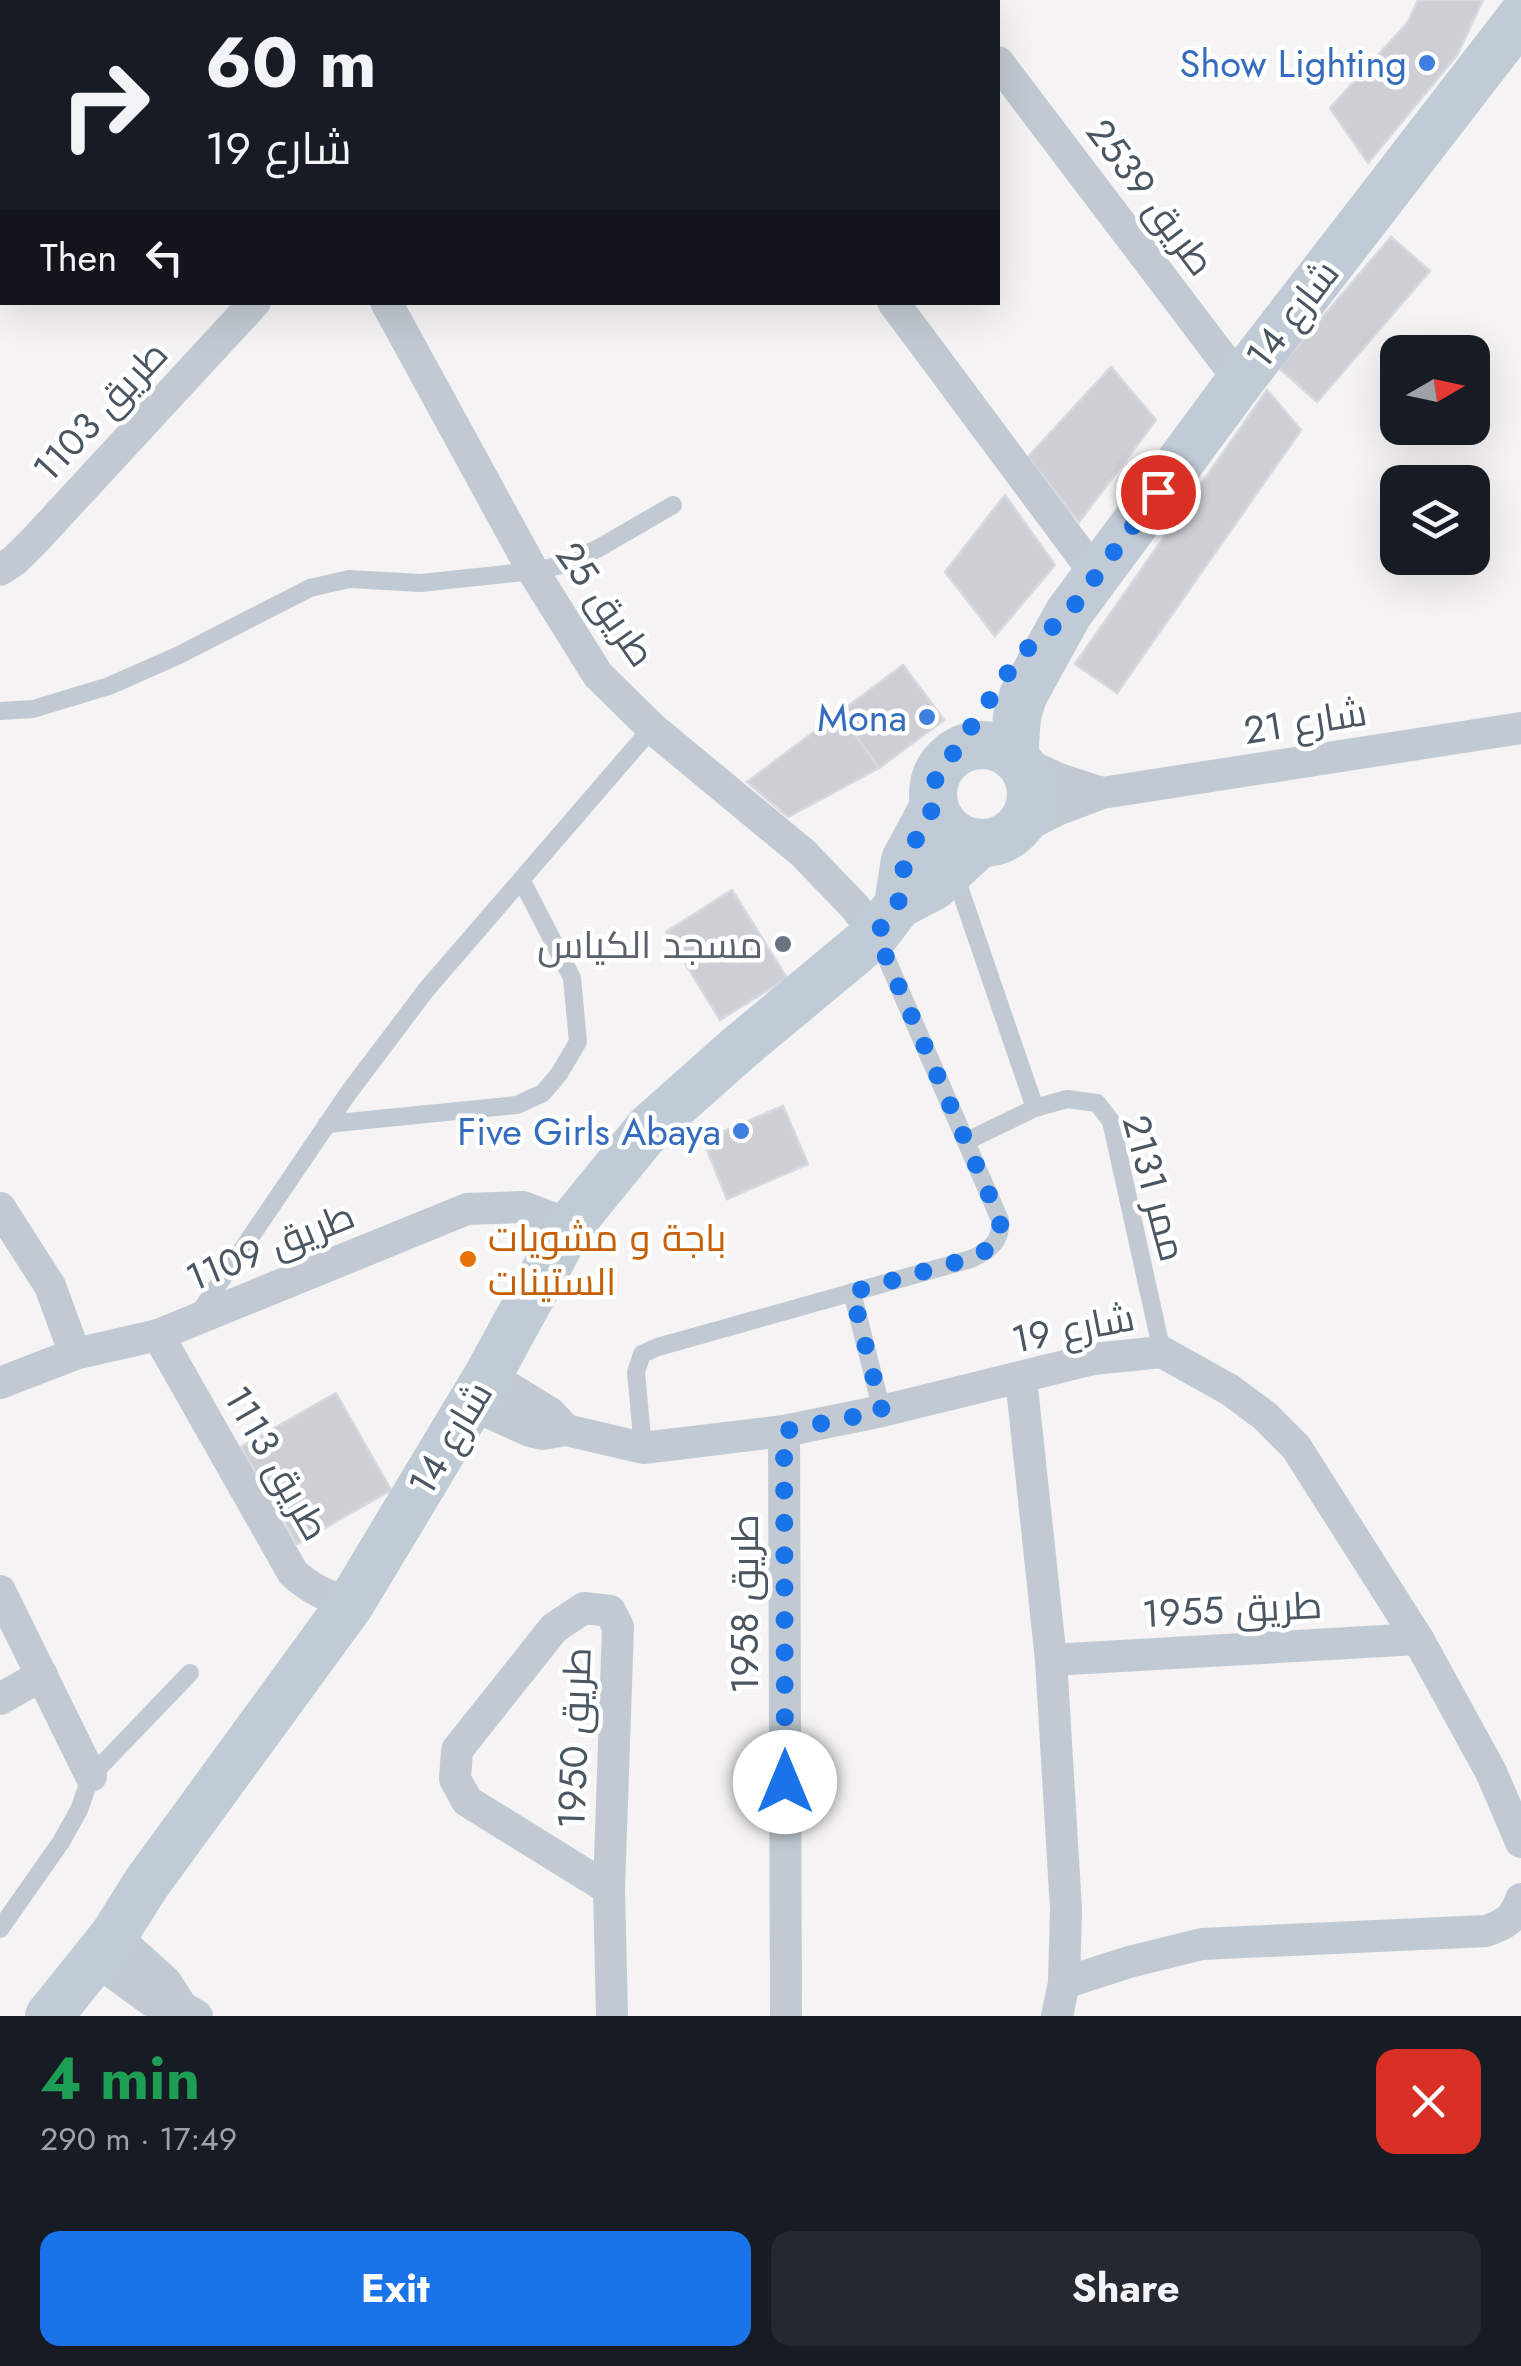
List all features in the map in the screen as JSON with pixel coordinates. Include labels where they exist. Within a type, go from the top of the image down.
[{"type":"street","name":"شارع 14","points":[[1015,758],[1016,716],[1068,614],[1240,380],[1521,17]]},
{"type":"street","name":"طريق 2539","points":[[1000,65],[1240,380]]},
{"type":"street","name":"طريق 1103","points":[[0,570],[36,539],[252,305]]},
{"type":"street","name":"طريق 25","points":[[388,305],[532,571],[598,674],[652,728],[803,853],[855,907],[887,919]]},
{"type":"street","points":[[895,305],[1097,576]]},
{"type":"street","name":"شارع 14","points":[[952,755],[1014,664],[1068,614]]},
{"type":"street","name":"شارع 21","points":[[982,848],[1102,792],[1521,728]]},
{"type":"street","points":[[977,745],[1002,750],[1015,758],[1026,773],[1030,789],[1024,820],[982,848],[956,837],[939,820],[934,806],[932,792],[942,765],[952,755],[977,745]]},
{"type":"street","name":"شارع 21","points":[[1015,758],[1102,792]]},
{"type":"street","points":[[887,919],[905,860],[934,806]]},
{"type":"street","name":"شارع 14","points":[[49,2016],[105,1947],[146,1884],[351,1602],[479,1390],[570,1225],[650,1128],[887,919],[982,848]]},
{"type":"street","name":"طريق 1109","points":[[0,1383],[75,1354],[158,1336],[467,1209],[523,1207],[570,1225]]},
{"type":"street","points":[[0,1208],[50,1286],[75,1354]]},
{"type":"street","name":"طريق 1113","points":[[158,1336],[292,1573],[309,1588],[351,1602]]},
{"type":"street","name":"شارع 19","points":[[479,1390],[550,1412],[566,1430],[642,1448],[784,1431],[1094,1359],[1162,1352],[1230,1390],[1265,1416],[1296,1447],[1418,1639],[1491,1772],[1521,1842]]},
{"type":"street","points":[[1022,1378],[1051,1660],[1066,1909],[1064,1984],[1057,2016]]},
{"type":"street","name":"طريق 1958","points":[[784,1431],[786,2016]]},
{"type":"street","points":[[0,1591],[91,1776]]},
{"type":"street","name":"طريق 1950","points":[[609,1888],[467,1801],[454,1780],[457,1750],[554,1628],[584,1608],[610,1611],[618,1627],[609,1888],[612,2016]]},
{"type":"street","name":"طريق 1955","points":[[1051,1660],[1418,1639]]},
{"type":"street","points":[[0,1699],[42,1674]]},
{"type":"street","points":[[1064,1984],[1129,1962],[1202,1944],[1486,1931],[1502,1925],[1519,1909]]},
{"type":"street","points":[[105,1947],[166,1982],[189,2011]]},
{"type":"lane","points":[[0,711],[33,709],[109,686],[310,588],[350,579],[421,583],[562,565],[673,506]]},
{"type":"lane","points":[[194,1321],[327,1124],[426,990],[652,728]]},
{"type":"lane","points":[[982,848],[1035,1108]]},
{"type":"lane","points":[[327,1124],[517,1105],[542,1092],[559,1074],[578,1042],[572,978],[522,881]]},
{"type":"lane","points":[[642,1448],[636,1372],[642,1354],[658,1346],[971,1258],[986,1252],[996,1242],[1000,1220],[967,1142],[887,919]]},
{"type":"lane","name":"ممر 2131","points":[[967,1142],[1035,1108],[1067,1099],[1097,1104],[1111,1121],[1162,1352]]},
{"type":"lane","points":[[852,1292],[882,1411]]},
{"type":"lane","points":[[0,1928],[61,1842],[80,1810],[91,1776],[190,1673]]},
{"type":"building","points":[[1418,0],[1483,0],[1457,55],[1368,163],[1330,108],[1408,22]]},
{"type":"building","points":[[1391,237],[1430,271],[1317,402],[1279,368]]},
{"type":"building","points":[[1111,367],[1156,420],[1079,522],[1028,457]]},
{"type":"building","points":[[1267,390],[1301,430],[1117,693],[1075,664]]},
{"type":"building","points":[[1005,495],[1055,565],[995,636],[945,572]]},
{"type":"building","points":[[903,665],[944,720],[879,768],[839,713]]},
{"type":"building","points":[[839,713],[879,768],[788,817],[747,782]]},
{"type":"building","points":[[732,890],[787,978],[720,1020],[666,932]]},
{"type":"building","points":[[783,1106],[808,1164],[727,1199],[703,1140]]},
{"type":"building","points":[[336,1393],[391,1490],[297,1544],[241,1447]]},
{"type":"place","name":"Show Lighting","points":[[1427,63]]},
{"type":"place","name":"Mona","points":[[927,717]]},
{"type":"place","name":"مسجد الكياس","points":[[783,944]]},
{"type":"place","name":"Five Girls Abaya","points":[[741,1131]]},
{"type":"place","name":"باجة و مشويات الستينات","points":[[468,1259]]},
{"type":"route","points":[[785,1782],[784,1431],[882,1411],[852,1292],[986,1252],[1001,1231],[1000,1220],[876,934],[898,905],[905,860],[934,806],[932,792],[942,765],[998,684],[1030,646],[1068,614],[1158,492]]}]
